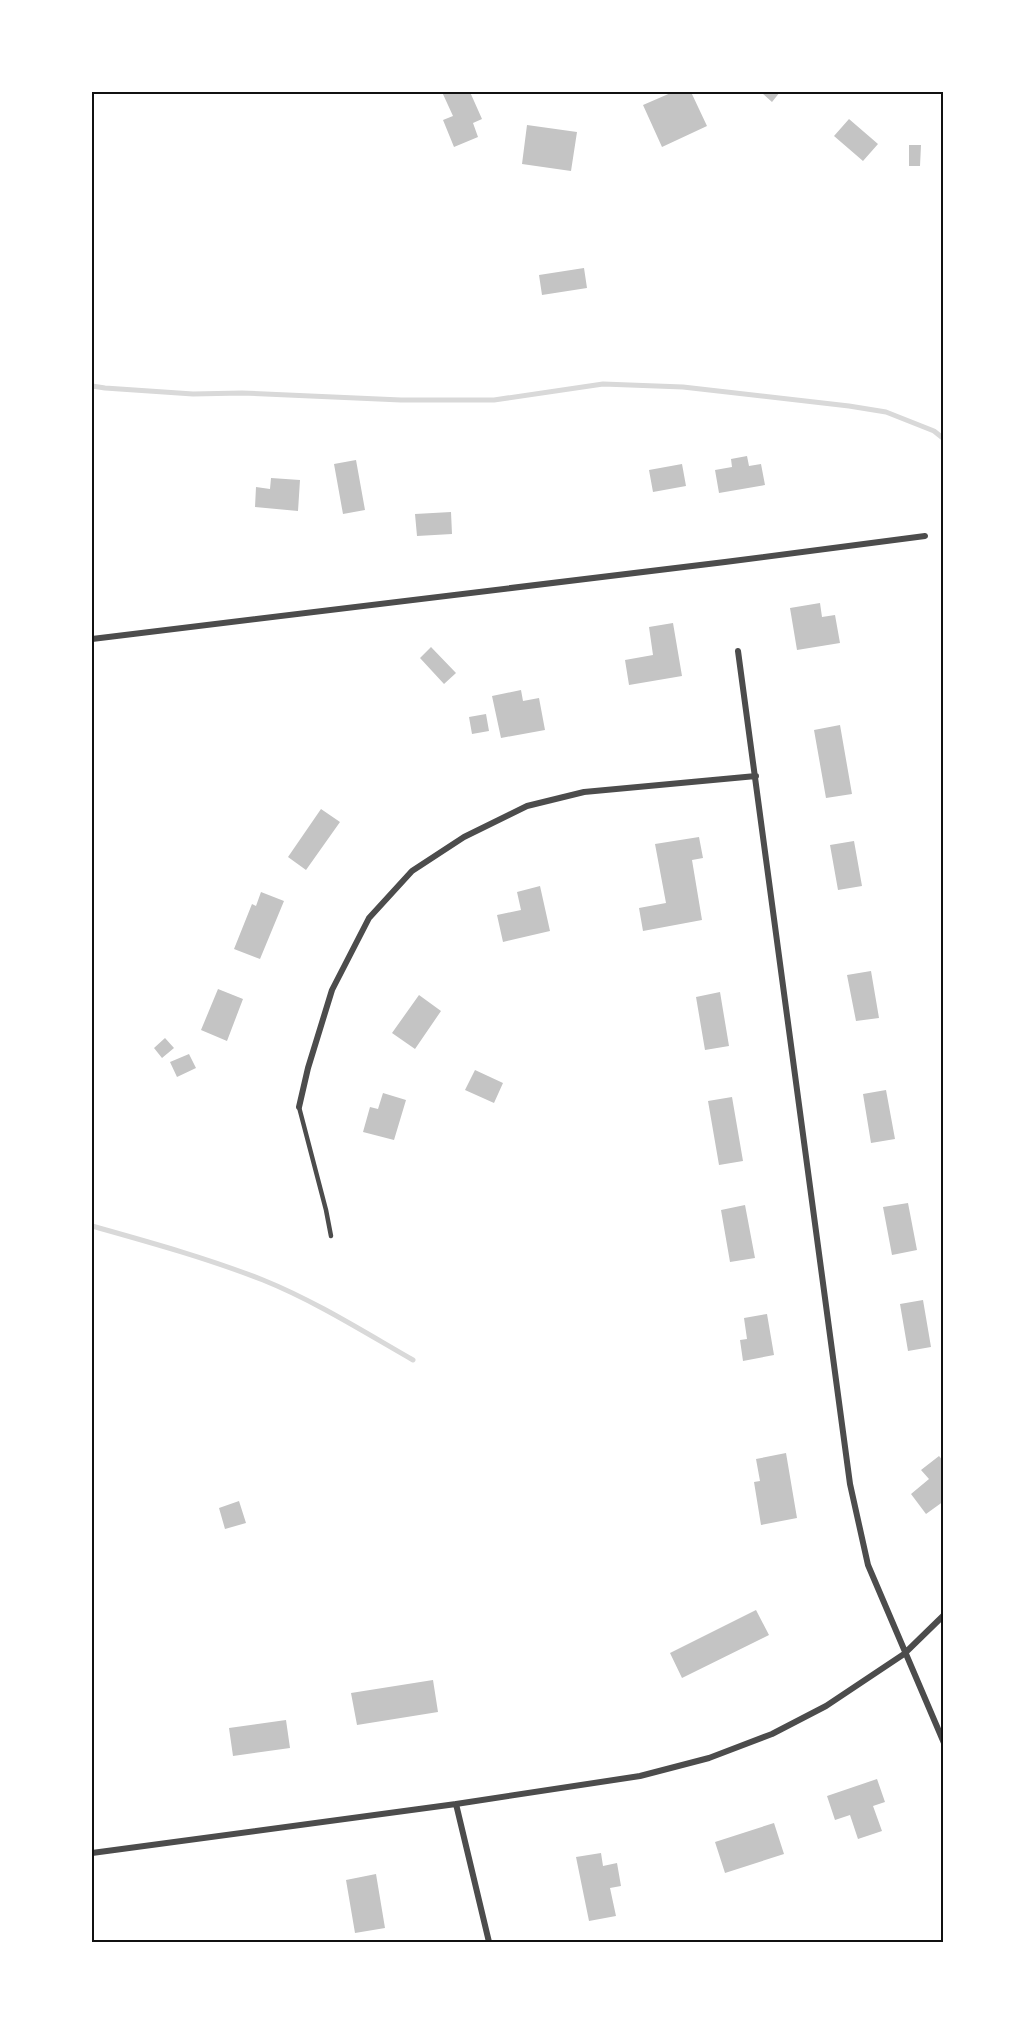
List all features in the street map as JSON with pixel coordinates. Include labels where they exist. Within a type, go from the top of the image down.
[{"type":"street","points":[[92,639],[925,536]]},
{"type":"street","points":[[738,651],[850,1484],[868,1565],[904,1654],[944,1743]]},
{"type":"street","points":[[299,1107],[308,1068],[332,990],[369,918],[412,871],[464,837],[527,806],[584,792],[756,776]]},
{"type":"street","points":[[92,1853],[456,1804],[640,1776],[709,1758],[772,1734],[826,1706],[904,1654],[944,1615]]},
{"type":"street","points":[[456,1804],[489,1942]]},
{"type":"lane","points":[[299,1107],[331,1236]]},
{"type":"building","points":[[442,92],[470,92],[482,119],[473,123],[478,137],[454,147],[443,120],[453,116]]},
{"type":"building","points":[[673,92],[691,92],[707,126],[662,147],[643,105]]},
{"type":"building","points":[[761,92],[780,92],[772,102]]},
{"type":"building","points":[[849,119],[878,144],[863,161],[834,136]]},
{"type":"building","points":[[527,125],[577,132],[571,171],[522,164]]},
{"type":"building","points":[[909,145],[921,145],[920,166],[909,166]]},
{"type":"building","points":[[584,268],[587,288],[542,295],[539,275]]},
{"type":"building","points":[[747,456],[749,466],[761,464],[765,485],[719,493],[715,470],[732,467],[731,459]]},
{"type":"building","points":[[356,460],[365,510],[343,514],[334,464]]},
{"type":"building","points":[[682,464],[686,486],[653,492],[649,470]]},
{"type":"building","points":[[271,478],[300,480],[298,511],[255,507],[256,487],[270,489]]},
{"type":"building","points":[[451,512],[452,534],[417,536],[415,514]]},
{"type":"building","points":[[820,603],[822,617],[835,615],[840,643],[797,650],[790,608]]},
{"type":"building","points":[[673,623],[682,676],[629,685],[625,660],[653,655],[649,627]]},
{"type":"building","points":[[431,647],[456,673],[444,684],[420,658]]},
{"type":"building","points":[[521,690],[523,701],[539,698],[545,730],[501,738],[492,696]]},
{"type":"building","points":[[486,714],[489,731],[472,734],[469,717]]},
{"type":"building","points":[[840,725],[852,794],[826,798],[814,730]]},
{"type":"building","points":[[321,809],[340,822],[306,870],[288,857]]},
{"type":"building","points":[[699,837],[703,858],[692,860],[702,920],[643,931],[639,908],[666,903],[655,844]]},
{"type":"building","points":[[854,841],[862,886],[838,890],[830,845]]},
{"type":"building","points":[[540,886],[550,931],[503,942],[497,915],[521,910],[517,892]]},
{"type":"building","points":[[261,892],[284,901],[260,959],[234,949],[252,904],[256,906]]},
{"type":"building","points":[[871,971],[879,1018],[856,1021],[847,975]]},
{"type":"building","points":[[218,989],[243,999],[227,1041],[201,1030]]},
{"type":"building","points":[[720,992],[729,1046],[705,1050],[696,997]]},
{"type":"building","points":[[419,995],[441,1011],[415,1049],[392,1033]]},
{"type":"building","points":[[165,1038],[174,1048],[162,1058],[154,1048]]},
{"type":"building","points":[[189,1054],[196,1068],[177,1077],[170,1062]]},
{"type":"building","points":[[475,1070],[503,1083],[494,1103],[465,1090]]},
{"type":"building","points":[[886,1090],[895,1139],[871,1143],[863,1094]]},
{"type":"building","points":[[383,1093],[406,1100],[394,1140],[363,1132],[370,1107],[378,1109]]},
{"type":"building","points":[[732,1097],[743,1161],[719,1165],[708,1101]]},
{"type":"building","points":[[908,1203],[917,1250],[892,1255],[883,1207]]},
{"type":"building","points":[[745,1205],[755,1258],[730,1262],[721,1210]]},
{"type":"building","points":[[923,1300],[931,1347],[908,1351],[900,1304]]},
{"type":"building","points":[[767,1314],[774,1355],[743,1361],[740,1340],[747,1339],[744,1318]]},
{"type":"building","points":[[786,1453],[797,1518],[761,1525],[754,1482],[760,1481],[756,1459]]},
{"type":"building","points":[[939,1456],[944,1462],[944,1501],[926,1514],[911,1494],[929,1479],[921,1470]]},
{"type":"building","points":[[239,1501],[246,1523],[225,1529],[219,1508]]},
{"type":"building","points":[[756,1610],[769,1635],[682,1678],[670,1653]]},
{"type":"building","points":[[433,1680],[438,1712],[357,1725],[351,1693]]},
{"type":"building","points":[[286,1720],[290,1748],[233,1756],[229,1728]]},
{"type":"building","points":[[877,1779],[885,1802],[873,1806],[882,1831],[858,1839],[850,1815],[835,1820],[827,1796]]},
{"type":"building","points":[[774,1823],[784,1854],[725,1873],[715,1842]]},
{"type":"building","points":[[601,1853],[603,1866],[617,1863],[621,1886],[610,1888],[616,1916],[589,1921],[576,1857]]},
{"type":"building","points":[[376,1874],[385,1928],[355,1933],[346,1880]]},
{"type":"waterway","points":[[92,386],[193,394],[242,393],[401,400],[494,400],[603,384],[683,387],[886,412],[934,431],[944,439]]},
{"type":"waterway","points":[[92,1226],[199,1257],[263,1280],[320,1307],[413,1360]]}]
